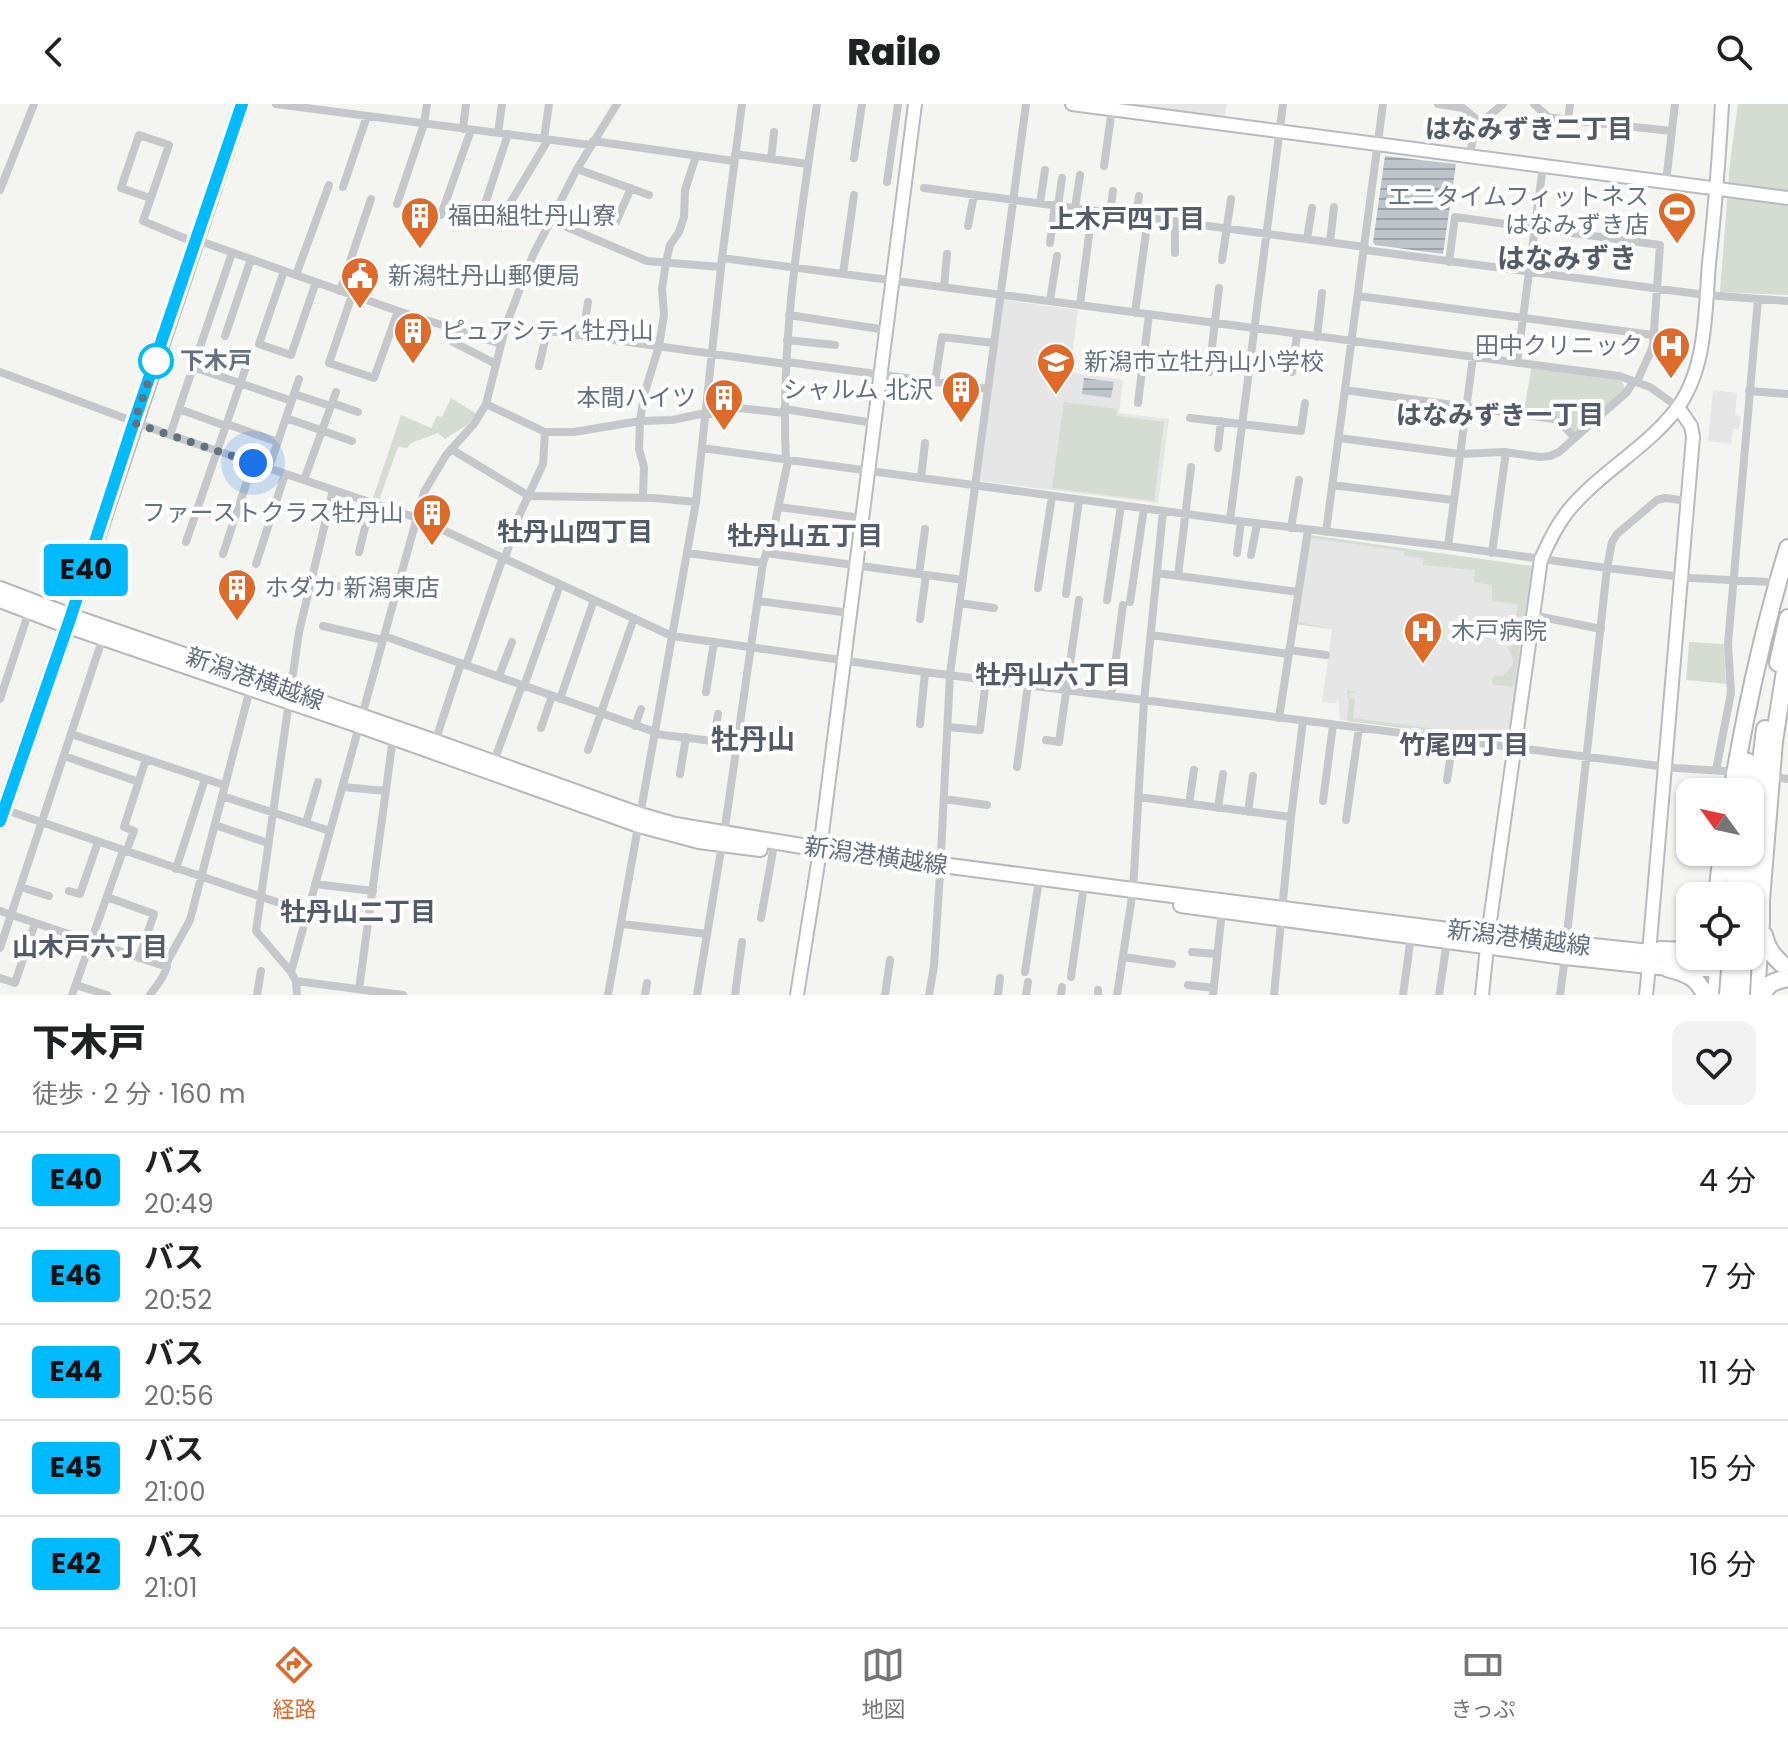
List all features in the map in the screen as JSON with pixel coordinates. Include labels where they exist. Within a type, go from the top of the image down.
[{"type":"highway","points":[[1735,778],[1755,668],[1788,548]]},
{"type":"highway","points":[[1746,778],[1761,681],[1788,572]]},
{"type":"highway","points":[[1755,778],[1788,618]]},
{"type":"highway","points":[[1756,882],[1788,652]]},
{"type":"highway","points":[[1763,995],[1765,988],[1787,970],[1772,955],[1764,936]]},
{"type":"highway","points":[[1649,960],[1661,950],[1676,951]]},
{"type":"highway","points":[[1667,968],[1694,978],[1705,995]]},
{"type":"highway","points":[[1716,995],[1734,970]]},
{"type":"highway","points":[[1728,995],[1737,970]]},
{"type":"highway","points":[[1740,970],[1741,995]]},
{"type":"highway","points":[[1744,970],[1755,995]]},
{"type":"main road","points":[[1,813],[69,621],[239,105]]},
{"type":"main road","name":"新潟港横越線","points":[[0,589],[103,637],[250,689],[290,697]]},
{"type":"main road","name":"新潟港横越線","points":[[0,600],[362,721],[699,841],[723,839],[1282,914],[1649,960],[1676,960]]},
{"type":"main road","name":"新潟港横越線","points":[[362,721],[393,738],[434,747]]},
{"type":"main road","name":"新潟港横越線","points":[[723,839],[773,851],[820,853]]},
{"type":"main road","name":"新潟港横越線","points":[[940,869],[1083,892],[1132,894],[1222,911],[1282,914],[1447,941],[1488,940]]},
{"type":"main road","name":"新潟港横越線","points":[[1649,960],[1667,968],[1676,967]]},
{"type":"main road","name":"新潟港横越線","points":[[1764,966],[1787,970]]},
{"type":"street","points":[[0,190],[34,104]]},
{"type":"street","points":[[276,104],[696,156],[808,164]]},
{"type":"street","points":[[397,204],[424,124],[427,104]]},
{"type":"street","points":[[441,215],[467,129],[466,104]]},
{"type":"street","points":[[502,104],[503,134],[481,216],[502,223],[506,210],[546,139],[549,104]]},
{"type":"street","points":[[297,995],[294,976],[306,912],[424,492],[451,449],[474,424],[486,404],[506,325],[524,276],[577,169],[617,104]]},
{"type":"street","points":[[608,995],[696,502],[742,104]]},
{"type":"street","points":[[697,995],[763,563],[779,507],[787,461],[784,411],[789,315],[817,104]]},
{"type":"street","points":[[854,158],[862,104]]},
{"type":"street","points":[[887,182],[898,104]]},
{"type":"street","points":[[797,995],[820,853],[915,104]]},
{"type":"street","points":[[929,995],[934,966],[950,674],[1026,104]]},
{"type":"street","points":[[1072,104],[1788,198]]},
{"type":"street","points":[[1230,520],[1283,104]]},
{"type":"street","points":[[1326,532],[1383,104]]},
{"type":"street","points":[[1438,104],[1463,108],[1481,123]]},
{"type":"street","points":[[1470,156],[1473,134],[1503,104]]},
{"type":"street","points":[[1534,104],[1548,117],[1672,131]]},
{"type":"street","points":[[1568,120],[1570,104]]},
{"type":"street","points":[[1666,182],[1675,104]]},
{"type":"street","points":[[1482,995],[1541,559],[1570,509],[1651,437],[1678,407],[1688,389],[1701,344],[1717,189],[1722,104]]},
{"type":"street","points":[[1104,166],[1112,109]]},
{"type":"street","points":[[343,187],[367,116]]},
{"type":"street","points":[[771,159],[774,132]]},
{"type":"street","points":[[150,198],[121,188],[139,135],[169,145],[143,221],[196,242],[501,344]]},
{"type":"street","points":[[643,498],[644,467],[639,449],[644,395],[659,346],[664,315],[662,289],[666,262],[670,245],[684,217],[685,190],[696,156]]},
{"type":"street","points":[[1517,363],[1543,166]]},
{"type":"street","points":[[577,169],[649,195]]},
{"type":"street","points":[[1040,203],[1045,170]]},
{"type":"street","points":[[1075,208],[1080,175]]},
{"type":"street","points":[[1050,243],[1062,178]]},
{"type":"street","points":[[296,275],[329,185]]},
{"type":"street","points":[[616,222],[631,188]]},
{"type":"street","points":[[924,188],[1267,233],[1529,273],[1706,295],[1788,301]]},
{"type":"street","points":[[1110,212],[1113,191]]},
{"type":"street","points":[[843,274],[854,195]]},
{"type":"street","points":[[968,226],[974,195]]},
{"type":"street","points":[[1136,216],[1139,196]]},
{"type":"street","points":[[340,291],[371,199]]},
{"type":"street","points":[[1222,260],[1231,199]]},
{"type":"street","points":[[1330,242],[1334,207]]},
{"type":"street","points":[[1307,239],[1312,208]]},
{"type":"street","points":[[1339,438],[1460,454],[1506,452],[1550,456],[1559,452],[1635,382],[1653,346],[1660,245],[1455,217],[1449,262]]},
{"type":"street","points":[[1135,313],[1148,218]]},
{"type":"street","points":[[550,220],[647,261],[722,263],[843,274],[1619,376],[1650,387],[1678,407],[1691,426],[1693,437],[1646,995]]},
{"type":"street","points":[[1175,221],[1175,253]]},
{"type":"street","points":[[1080,305],[1089,235]]},
{"type":"street","points":[[170,435],[232,253]]},
{"type":"street","points":[[944,287],[947,254]]},
{"type":"street","points":[[1050,301],[1057,256]]},
{"type":"street","points":[[225,336],[251,259]]},
{"type":"street","points":[[284,271],[259,344],[291,355],[316,282]]},
{"type":"street","points":[[1209,372],[1219,288]]},
{"type":"street","points":[[1317,337],[1322,293]]},
{"type":"street","points":[[352,295],[329,363],[340,367],[374,378],[398,311]]},
{"type":"street","points":[[1358,296],[1653,335]]},
{"type":"street","points":[[0,372],[134,423],[417,518],[672,636],[1144,701],[1720,771],[1731,693],[1728,652],[1758,299]]},
{"type":"street","points":[[583,335],[588,302]]},
{"type":"street","points":[[789,315],[886,330]]},
{"type":"street","points":[[1138,403],[1149,315]]},
{"type":"street","points":[[506,325],[988,389]]},
{"type":"street","points":[[539,366],[547,331]]},
{"type":"street","points":[[1292,372],[1297,335]]},
{"type":"street","points":[[935,382],[942,337],[994,343]]},
{"type":"street","points":[[787,340],[835,345]]},
{"type":"street","points":[[453,342],[496,364]]},
{"type":"street","points":[[1448,546],[1473,357]]},
{"type":"street","points":[[186,542],[247,364]]},
{"type":"street","points":[[193,367],[240,383],[358,412]]},
{"type":"street","points":[[269,468],[299,379]]},
{"type":"street","points":[[1345,390],[1554,419],[1575,438]]},
{"type":"street","points":[[1749,391],[1788,394]]},
{"type":"street","points":[[304,480],[336,392]]},
{"type":"street","points":[[1190,418],[1301,431],[1305,403]]},
{"type":"street","points":[[486,404],[545,432],[574,432],[640,421],[672,420],[739,408],[874,423]]},
{"type":"street","points":[[179,409],[278,442]]},
{"type":"street","points":[[286,418],[352,441]]},
{"type":"street","points":[[1218,448],[1221,421]]},
{"type":"street","points":[[434,747],[518,518],[543,464],[545,432]]},
{"type":"street","points":[[921,478],[925,443]]},
{"type":"street","points":[[702,448],[1241,522],[1607,568],[1681,577],[1770,582]]},
{"type":"street","points":[[451,449],[529,496],[696,502]]},
{"type":"street","points":[[1492,553],[1506,452]]},
{"type":"street","points":[[223,554],[253,463]]},
{"type":"street","points":[[1178,576],[1191,467]]},
{"type":"street","points":[[256,564],[285,474]]},
{"type":"street","points":[[1291,528],[1299,480]]},
{"type":"street","points":[[1332,485],[1453,500]]},
{"type":"street","points":[[333,490],[301,619],[256,931],[294,976],[403,995]]},
{"type":"street","points":[[1038,588],[1052,496]]},
{"type":"street","points":[[1066,594],[1079,500]]},
{"type":"street","points":[[1560,995],[1612,542],[1617,534],[1657,500],[1688,501]]},
{"type":"street","points":[[359,552],[371,503]]},
{"type":"street","points":[[1107,600],[1121,505]]},
{"type":"street","points":[[779,507],[862,518]]},
{"type":"street","points":[[1111,696],[1144,508]]},
{"type":"street","points":[[1117,995],[1132,894],[1144,701],[1163,511]]},
{"type":"street","points":[[1237,553],[1241,522]]},
{"type":"street","points":[[1251,555],[1257,524]]},
{"type":"street","points":[[920,619],[925,529]]},
{"type":"street","points":[[1279,718],[1308,530]]},
{"type":"street","points":[[687,553],[763,563]]},
{"type":"street","points":[[766,553],[963,580]]},
{"type":"street","points":[[1157,573],[1298,592]]},
{"type":"street","points":[[319,583],[396,595]]},
{"type":"street","points":[[492,767],[560,585]]},
{"type":"street","points":[[541,728],[594,600]]},
{"type":"street","points":[[1046,740],[1059,742],[1079,600]]},
{"type":"street","points":[[758,601],[850,613]]},
{"type":"street","points":[[960,603],[994,608]]},
{"type":"street","points":[[0,699],[29,611]]},
{"type":"street","points":[[1532,615],[1601,629]]},
{"type":"street","points":[[588,750],[634,618]]},
{"type":"street","points":[[323,626],[384,638],[655,733],[737,744]]},
{"type":"street","points":[[1151,635],[1326,655]]},
{"type":"street","points":[[0,948],[103,637]]},
{"type":"street","points":[[499,676],[512,642]]},
{"type":"street","points":[[706,692],[714,642]]},
{"type":"street","points":[[920,724],[925,672]]},
{"type":"street","points":[[948,727],[980,730],[986,679]]},
{"type":"street","points":[[1017,767],[1028,685]]},
{"type":"street","points":[[150,995],[190,920],[250,689]]},
{"type":"street","points":[[635,726],[641,709]]},
{"type":"street","points":[[714,741],[718,714]]},
{"type":"street","points":[[1274,995],[1303,721]]},
{"type":"street","points":[[1323,801],[1333,725]]},
{"type":"street","points":[[1346,820],[1359,728]]},
{"type":"street","points":[[71,734],[224,785]]},
{"type":"street","points":[[680,774],[686,737]]},
{"type":"street","points":[[359,989],[393,738]]},
{"type":"street","points":[[1447,780],[1453,740]]},
{"type":"street","points":[[64,756],[139,782]]},
{"type":"street","points":[[107,995],[74,990],[134,831],[124,827],[146,759]]},
{"type":"street","points":[[1189,804],[1194,770]]},
{"type":"street","points":[[1218,808],[1223,774]]},
{"type":"street","points":[[1248,812],[1253,776]]},
{"type":"street","points":[[176,869],[205,779]]},
{"type":"street","points":[[306,823],[318,782]]},
{"type":"street","points":[[343,787],[386,791]]},
{"type":"street","points":[[222,796],[330,831]]},
{"type":"street","points":[[1138,797],[1291,817]]},
{"type":"street","points":[[944,799],[987,805]]},
{"type":"street","points":[[1,813],[42,823],[306,912]]},
{"type":"street","points":[[215,825],[268,843]]},
{"type":"street","points":[[69,891],[80,894],[98,842]]},
{"type":"street","points":[[761,918],[773,851]]},
{"type":"street","points":[[315,884],[373,891]]},
{"type":"street","points":[[1026,995],[1038,886]]},
{"type":"street","points":[[21,887],[49,896]]},
{"type":"street","points":[[1071,977],[1083,892]]},
{"type":"street","points":[[107,897],[154,914],[139,958]]},
{"type":"street","points":[[0,911],[167,967]]},
{"type":"street","points":[[1188,985],[1213,991],[1222,911]]},
{"type":"street","points":[[0,978],[15,983],[35,923]]},
{"type":"street","points":[[622,924],[707,934]]},
{"type":"street","points":[[1403,995],[1411,936]]},
{"type":"street","points":[[1439,995],[1447,941]]},
{"type":"street","points":[[735,995],[742,942]]},
{"type":"street","points":[[1192,952],[1217,954]]},
{"type":"street","points":[[1123,957],[1172,964]]},
{"type":"street","points":[[885,995],[890,960]]},
{"type":"street","points":[[257,995],[261,971]]},
{"type":"street","points":[[998,995],[1000,978]]},
{"type":"street","points":[[645,995],[647,983]]},
{"type":"shaded area","points":[[1106,104],[1227,104],[1224,121]]},
{"type":"shaded area","points":[[1738,104],[1788,104],[1788,295],[1720,292],[1730,162]]},
{"type":"shaded area","points":[[1385,156],[1456,164],[1443,254],[1375,245],[1373,242]]},
{"type":"shaded area","name":"新潟市立牡丹山小学校","points":[[1003,300],[1078,310],[1070,372],[1123,380],[1119,413],[1169,419],[1158,503],[980,481]]},
{"type":"shaded area","points":[[1532,365],[1619,376],[1627,392],[1575,438],[1560,422],[1523,415]]},
{"type":"shaded area","points":[[1084,378],[1114,382],[1111,398],[1082,394]]},
{"type":"shaded area","points":[[1713,390],[1737,393],[1735,415],[1741,416],[1739,429],[1733,429],[1731,444],[1708,441]]},
{"type":"shaded area","points":[[451,398],[477,414],[467,425],[445,439],[438,433],[411,443],[407,448],[398,447],[379,500],[373,498],[401,415],[431,428],[437,416],[442,417]]},
{"type":"shaded area","points":[[1064,402],[1117,409],[1117,416],[1164,422],[1154,501],[1052,488]]},
{"type":"shaded area","name":"木戸病院","points":[[1309,535],[1532,566],[1508,741],[1340,720],[1338,698],[1336,703],[1322,702],[1332,629],[1295,624]]},
{"type":"shaded area","points":[[1309,535],[1532,566],[1523,628],[1514,629],[1518,604],[1492,601],[1492,585],[1474,582],[1475,570],[1423,565],[1424,558],[1404,556],[1404,551],[1311,538],[1298,622],[1332,629],[1295,624]]},
{"type":"shaded area","points":[[1689,642],[1724,644],[1726,684],[1686,680]]},
{"type":"shaded area","points":[[1520,644],[1514,687],[1494,685],[1494,675],[1503,676],[1513,664],[1508,648]]},
{"type":"shaded area","points":[[1347,690],[1357,692],[1349,693],[1349,698],[1355,699],[1353,718],[1466,733],[1466,736],[1347,721]]},
{"type":"bus line","name":"E40","points":[[0,821],[242,104]]},
{"type":"place","name":"エニタイムフィットネス はなみずき店","points":[[1677,245]]},
{"type":"place","name":"福田組牡丹山寮","points":[[420,250]]},
{"type":"place","name":"新潟牡丹山郵便局","points":[[360,310]]},
{"type":"place","name":"下木戸","points":[[156,361]]},
{"type":"place","name":"ピュアシティ牡丹山","points":[[413,365]]},
{"type":"place","name":"田中クリニック","points":[[1671,380]]},
{"type":"place","name":"新潟市立牡丹山小学校","points":[[1056,396]]},
{"type":"place","name":"シャルム 北沢","points":[[961,424]]},
{"type":"place","name":"本間ハイツ","points":[[724,432]]},
{"type":"place","name":"ファーストクラス牡丹山","points":[[432,547]]},
{"type":"place","name":"ホダカ 新潟東店","points":[[237,622]]},
{"type":"place","name":"木戸病院","points":[[1423,665]]},
{"type":"district","name":"はなみずき二丁目","points":[[1529,129]]},
{"type":"district","name":"上木戸四丁目","points":[[1127,219]]},
{"type":"district","name":"はなみずき","points":[[1567,258]]},
{"type":"district","name":"はなみずき一丁目","points":[[1500,415]]},
{"type":"district","name":"牡丹山四丁目","points":[[575,532]]},
{"type":"district","name":"牡丹山五丁目","points":[[805,536]]},
{"type":"district","name":"牡丹山六丁目","points":[[1053,675]]},
{"type":"district","name":"牡丹山","points":[[753,739]]},
{"type":"district","name":"竹尾四丁目","points":[[1464,745]]},
{"type":"district","name":"牡丹山二丁目","points":[[358,912]]},
{"type":"district","name":"山木戸六丁目","points":[[90,947]]},
{"type":"route","points":[[156,361],[134,423],[253,463]]}]
